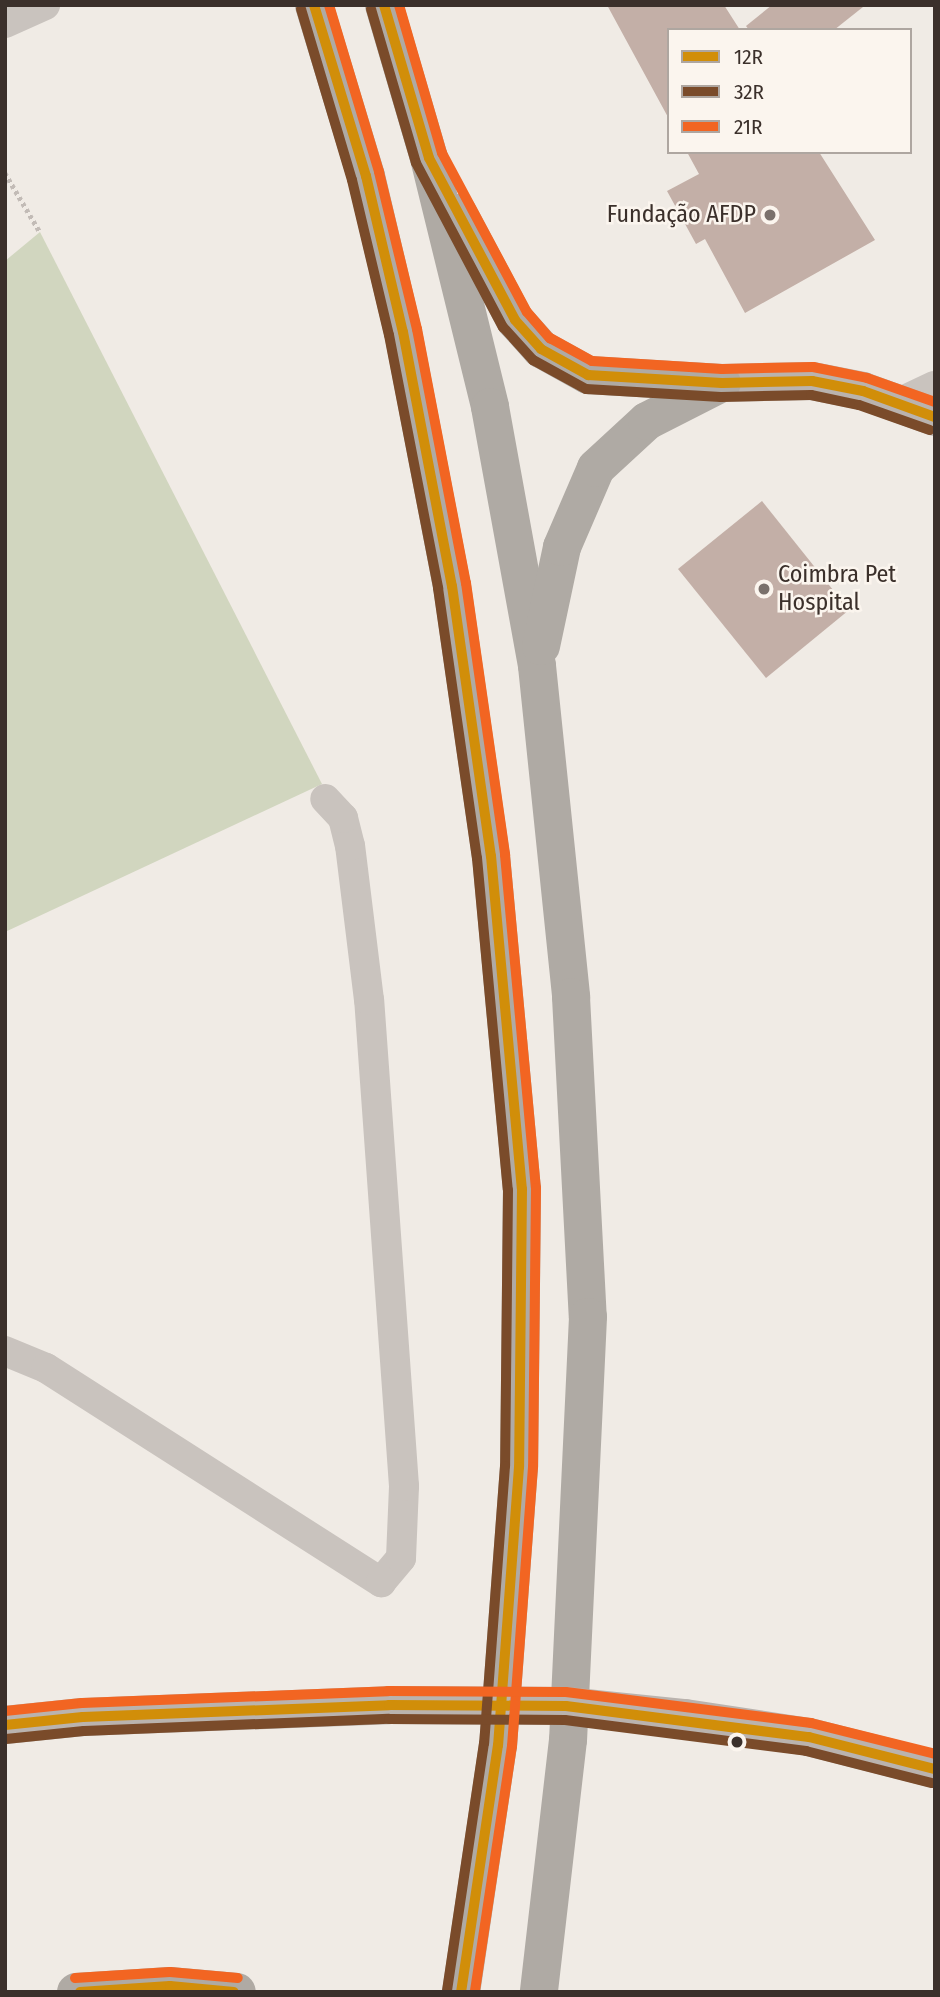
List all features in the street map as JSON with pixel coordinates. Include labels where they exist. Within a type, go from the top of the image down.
[{"type":"highway","points":[[314,5],[366,176],[397,306],[452,586],[491,856],[522,1189],[519,1467],[498,1745],[461,1992]]},
{"type":"highway","points":[[384,5],[429,158],[490,407],[537,666],[572,997],[588,1317],[568,1740],[539,1992]]},
{"type":"highway","points":[[429,158],[515,320],[541,349],[588,375],[722,383]]},
{"type":"highway","points":[[537,666],[562,547],[596,468],[647,421],[722,383]]},
{"type":"highway","points":[[76,1992],[170,1986],[237,1992]]},
{"type":"main road","points":[[722,383],[813,381],[900,402],[935,417]]},
{"type":"main road","points":[[5,1725],[83,1717],[389,1705],[566,1706],[685,1718],[809,1737],[935,1769]]},
{"type":"street","points":[[5,23],[45,5]]},
{"type":"street","points":[[900,402],[935,386]]},
{"type":"street","points":[[5,1351],[46,1368],[356,1569],[381,1582],[393,1571],[401,1558],[404,1486],[369,1000],[351,846],[343,818],[325,799]]},
{"type":"path","points":[[5,173],[40,232]]},
{"type":"green space","points":[[40,232],[322,784],[5,932],[5,261]]},
{"type":"building","points":[[607,5],[724,5],[739,28],[667,28],[667,115]]},
{"type":"building","points":[[772,5],[863,7],[837,28],[746,26]]},
{"type":"building","name":"Fundação AFDP","points":[[688,154],[820,154],[875,240],[745,313],[705,239],[696,244],[667,191],[699,174]]},
{"type":"building","name":"Coimbra Pet Hospital","points":[[762,501],[849,610],[766,678],[678,569]]},
{"type":"transit line","name":"12R","points":[[314,5],[366,176],[403,332],[452,586],[491,856],[522,1189],[519,1467],[498,1745],[461,1992]]},
{"type":"transit line","name":"21R","points":[[329,5],[379,172],[417,329],[466,583],[505,855],[536,1188],[533,1467],[512,1746],[475,1992]]},
{"type":"transit line","name":"12R","points":[[384,5],[429,158],[515,320],[541,349],[588,375],[722,383],[812,381],[863,391],[935,417]]},
{"type":"transit line","name":"21R","points":[[399,5],[442,153],[527,312],[550,338],[592,361],[722,369],[813,367],[867,378],[935,402]]},
{"type":"transit line","name":"32R","points":[[301,9],[352,180],[389,335],[438,588],[477,858],[508,1190],[505,1466],[484,1743],[447,1990]]},
{"type":"transit line","name":"32R","points":[[371,9],[416,163],[503,327],[533,360],[586,389],[721,397],[811,395],[859,405],[930,430]]},
{"type":"transit line","name":"21R","points":[[5,1711],[82,1703],[388,1691],[566,1692],[811,1723],[935,1754]]},
{"type":"transit line","name":"12R","points":[[5,1725],[83,1717],[389,1705],[566,1706],[809,1737],[935,1769]]},
{"type":"transit line","name":"32R","points":[[6,1739],[84,1731],[389,1719],[565,1720],[806,1751],[932,1783]]},
{"type":"transit line","name":"21R","points":[[75,1978],[170,1972],[238,1978]]},
{"type":"transit line","name":"12R","points":[[80,1992],[170,1986],[234,1992]]},
{"type":"place","name":"Fundação AFDP","points":[[770,215]]},
{"type":"place","name":"Coimbra Pet Hospital","points":[[764,589]]}]
